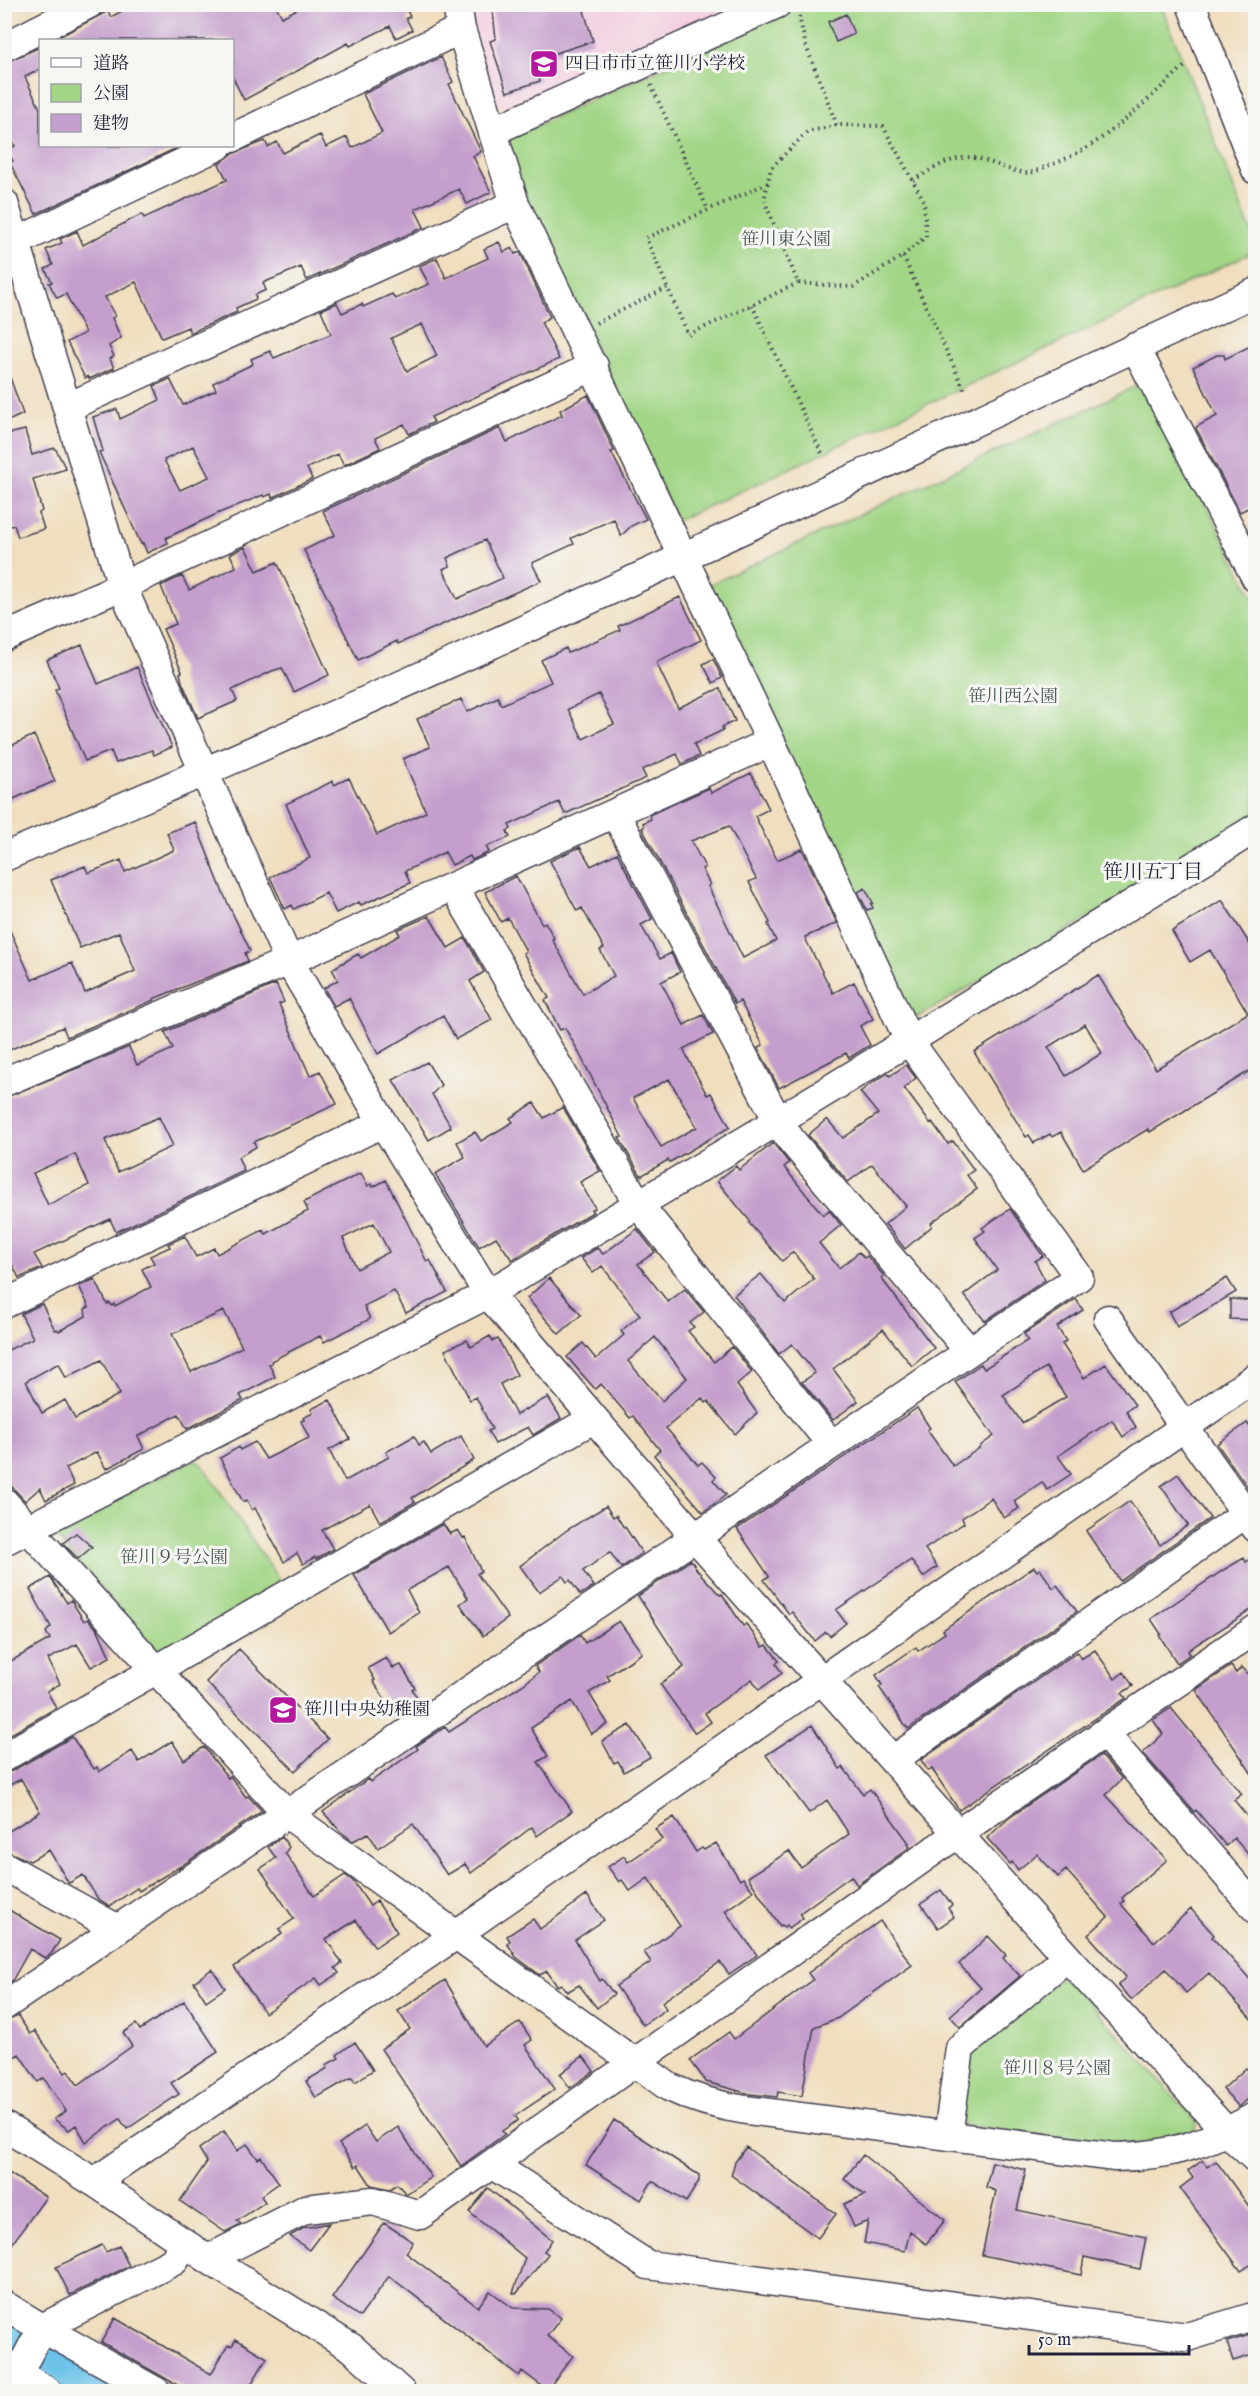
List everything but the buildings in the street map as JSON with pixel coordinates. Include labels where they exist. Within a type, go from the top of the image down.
[{"type":"main road","points":[[11,2372],[45,2391]]},
{"type":"street","points":[[4,47],[89,4]]},
{"type":"street","points":[[1191,4],[1256,170]]},
{"type":"street","points":[[493,131],[786,5]]},
{"type":"street","points":[[4,2006],[1079,1277],[909,1041],[771,742],[515,204],[459,17],[234,137]]},
{"type":"street","points":[[16,242],[216,147]]},
{"type":"street","points":[[4,203],[122,586],[205,774],[289,961],[383,1123],[488,1294],[695,1537],[957,1834],[1227,2133],[1256,2159]]},
{"type":"street","points":[[68,407],[515,204]]},
{"type":"street","points":[[4,857],[205,774],[683,557],[1256,292]]},
{"type":"street","points":[[1135,347],[1256,578]]},
{"type":"street","points":[[4,637],[122,586],[594,366]]},
{"type":"street","points":[[4,1082],[289,961],[771,742]]},
{"type":"street","points":[[615,813],[778,1121],[791,1140],[969,1351]]},
{"type":"street","points":[[17,1535],[488,1294],[778,1121],[1256,828]]},
{"type":"street","points":[[454,886],[638,1204],[831,1444]]},
{"type":"street","points":[[4,1304],[383,1123]]},
{"type":"street","points":[[893,1760],[1250,1521],[1108,1319]]},
{"type":"street","points":[[94,2182],[456,1935],[821,1678],[1256,1377]]},
{"type":"street","points":[[4,1757],[593,1419]]},
{"type":"street","points":[[4,1502],[17,1535],[155,1669],[287,1814],[669,2087],[717,2106],[1115,2157],[1151,2156],[1184,2150],[1227,2133],[1256,2116]]},
{"type":"street","points":[[208,2259],[306,2209],[373,2201],[420,2215],[957,1834],[1104,1733],[1251,1642]]},
{"type":"street","points":[[1104,1733],[1256,1909]]},
{"type":"street","points":[[4,1866],[118,1929]]},
{"type":"street","points":[[948,2136],[960,2048],[1067,1957]]},
{"type":"street","points":[[4,2126],[94,2182],[208,2259],[352,2348],[401,2391]]},
{"type":"street","points":[[493,2165],[648,2265],[1186,2337],[1256,2316]]},
{"type":"street","points":[[11,2372],[42,2328],[174,2260],[183,2242]]},
{"type":"street","points":[[4,2305],[158,2391]]},
{"type":"path","points":[[786,5],[806,46],[837,125]]},
{"type":"path","points":[[913,180],[956,158],[979,158],[1006,168],[1029,173],[1064,161],[1098,143],[1128,119],[1185,66]]},
{"type":"path","points":[[651,84],[708,210]]},
{"type":"path","points":[[768,183],[646,238],[688,335],[798,283],[853,287],[903,256],[926,236],[924,201],[883,126],[837,125],[807,132],[771,168],[768,183],[764,200],[798,283]]},
{"type":"path","points":[[903,256],[964,389]]},
{"type":"path","points":[[595,323],[668,288]]},
{"type":"path","points":[[752,305],[822,454]]},
{"type":"shaded area","name":"四日市市立笹川小学校","points":[[470,5],[738,5],[504,108],[494,101],[472,26]]},
{"type":"green space","name":"笹川東公園","points":[[800,5],[1161,5],[1254,239],[1251,253],[677,521],[526,200],[507,139]]},
{"type":"green space","name":"笹川西公園","points":[[1143,383],[1255,600],[1255,814],[1140,888],[918,1017],[908,1015],[708,585]]},
{"type":"green space","name":"笹川９号公園","points":[[193,1460],[202,1464],[279,1580],[279,1588],[165,1653],[155,1651],[57,1538],[58,1530]]},
{"type":"green space","name":"笹川８号公園","points":[[1058,1979],[1068,1979],[1198,2123],[1193,2132],[1139,2144],[1112,2144],[965,2126],[959,2119],[969,2055]]},
{"type":"waterway","points":[[4,2336],[102,2392]]},
{"type":"place","name":"四日市市立笹川小学校","points":[[544,64]]},
{"type":"place","name":"笹川中央幼稚園","points":[[283,1710]]},
{"type":"district","name":"笹川五丁目","points":[[1153,872]]}]
